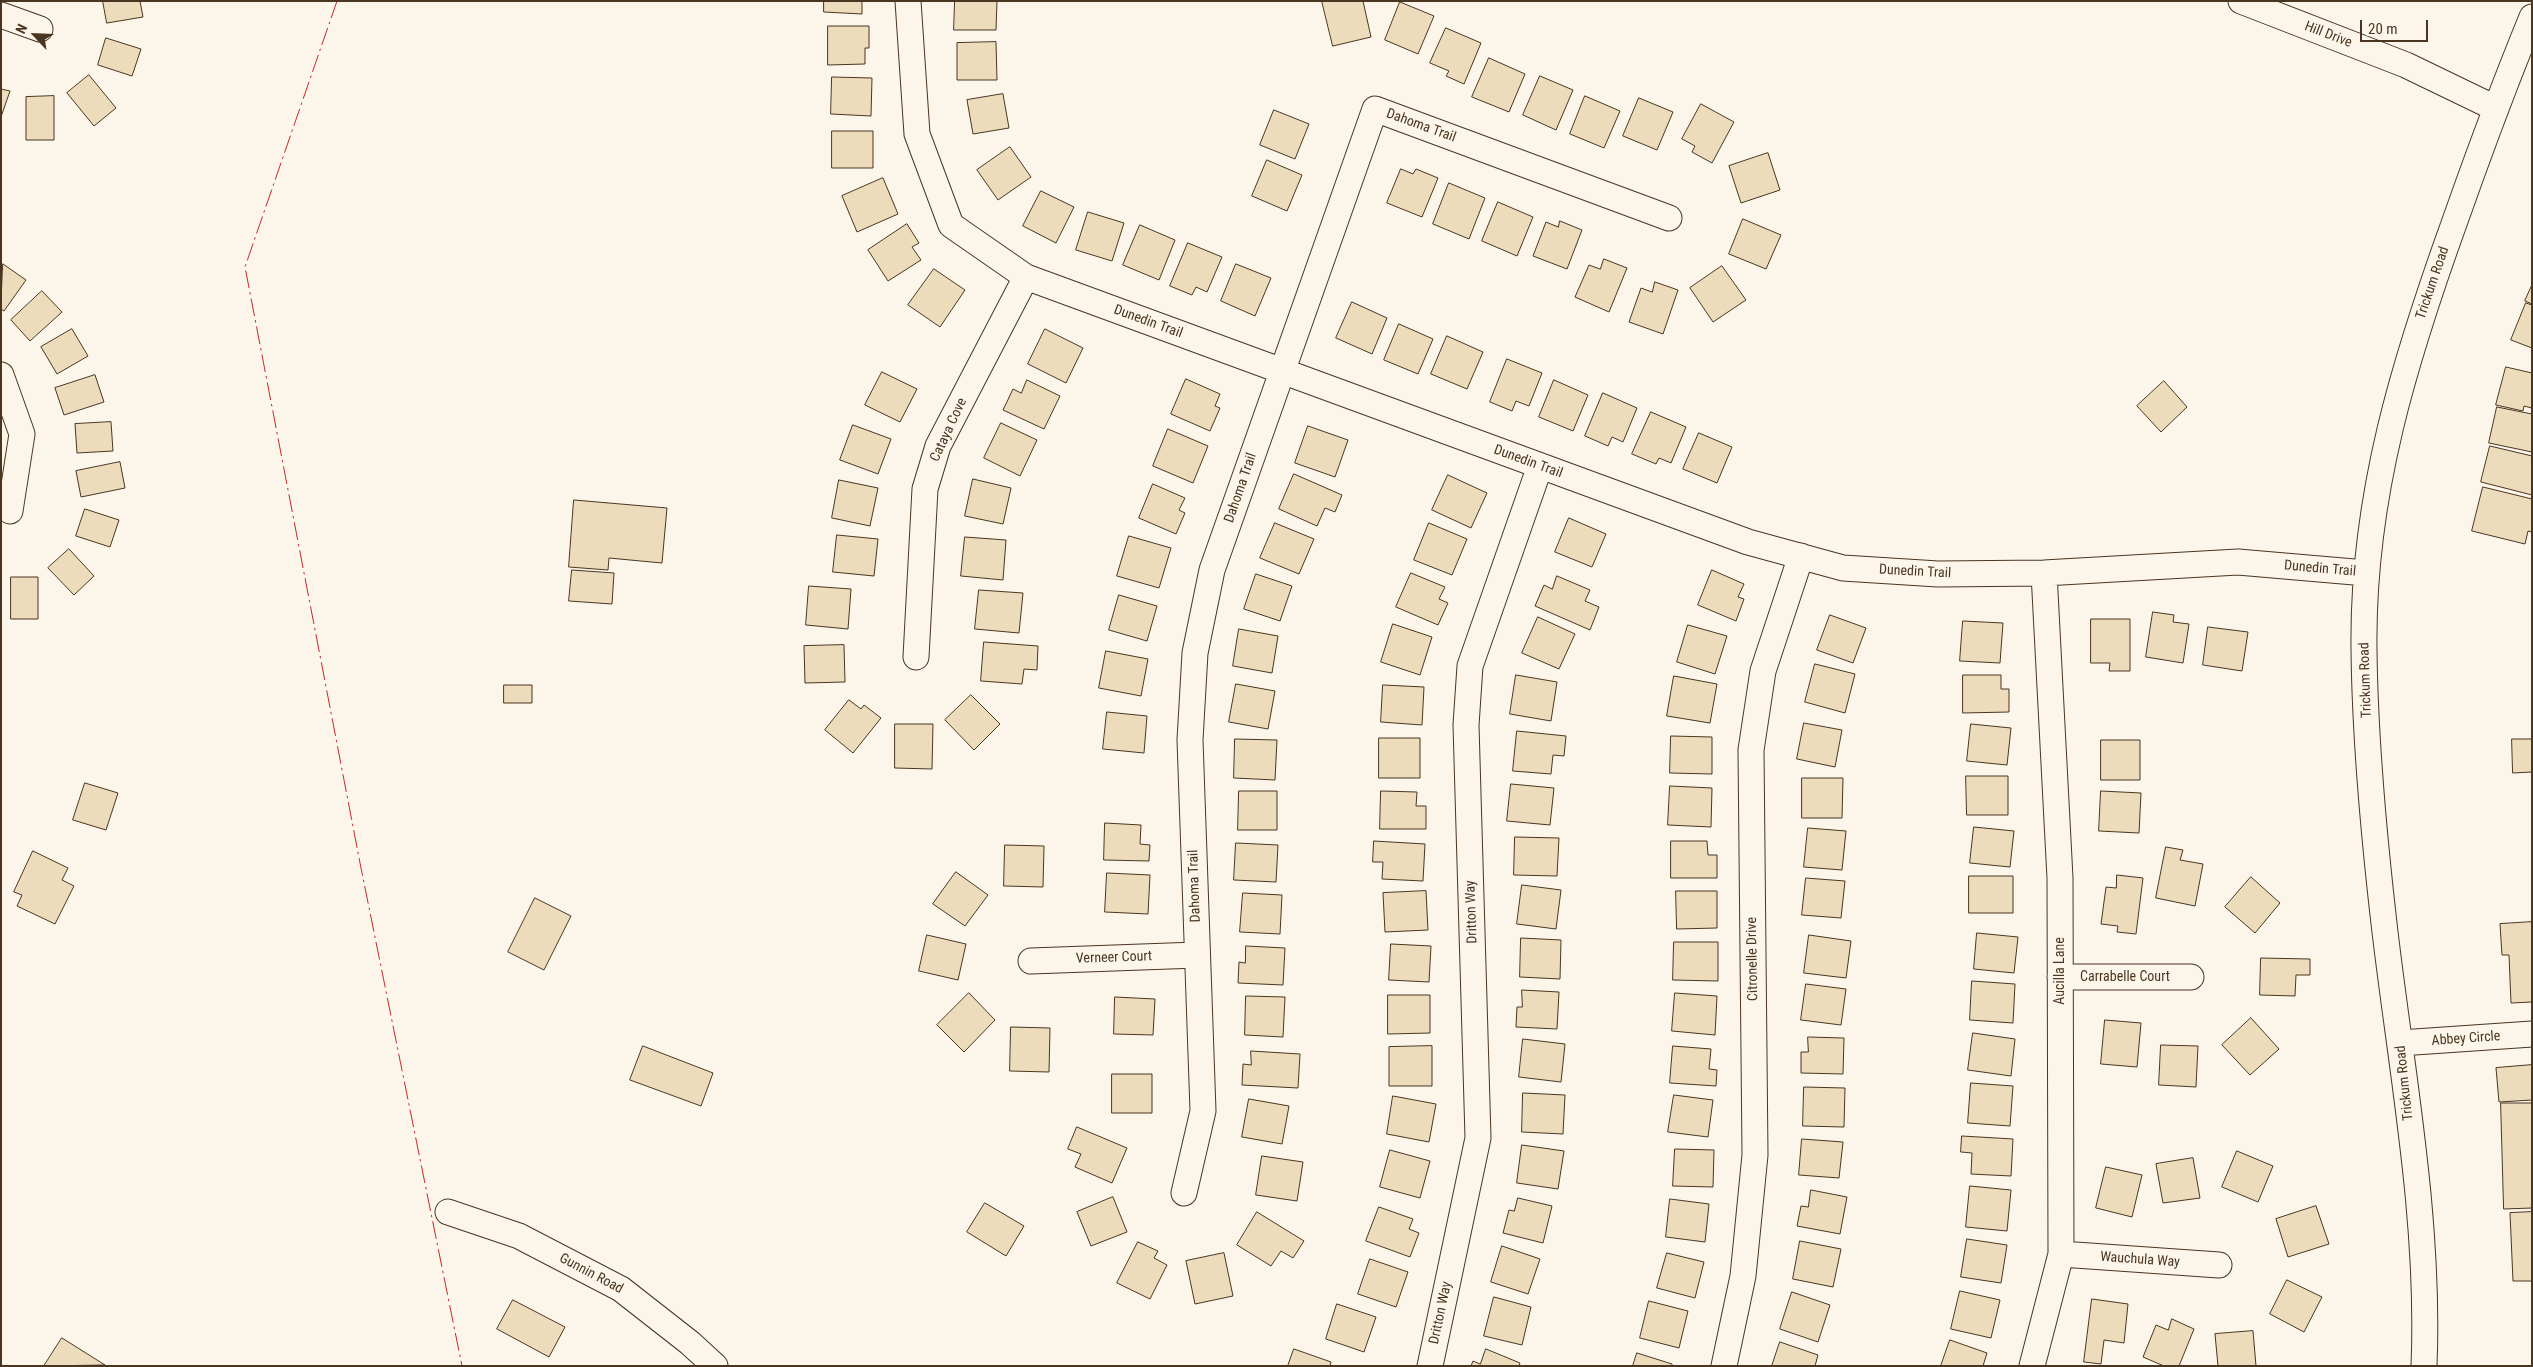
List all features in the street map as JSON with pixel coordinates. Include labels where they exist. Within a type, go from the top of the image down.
[{"type":"street","name":"Dunedin Trail","points":[[908,1],[917,134],[951,225],[1026,277],[1748,542],[1843,568],[1938,574],[2044,573],[2238,562],[2366,573]]},
{"type":"street","name":"Hill Drive","points":[[2241,1],[2406,65],[2495,108]]},
{"type":"street","points":[[1,15],[40,29]]},
{"type":"street","name":"Trickum Road","points":[[2424,1366],[2425,1328],[2419,1210],[2385,931],[2368,740],[2364,646],[2366,573],[2377,485],[2405,366],[2495,108],[2532,17]]},
{"type":"street","name":"Dahoma Trail","points":[[1184,1193],[1203,1111],[1190,740],[1195,653],[1212,570],[1281,371],[1376,109],[1669,218]]},
{"type":"street","name":"Cataya Cove","points":[[916,657],[925,489],[938,446],[1026,277]]},
{"type":"street","points":[[1,375],[22,434],[10,511]]},
{"type":"street","name":"Dritton Way","points":[[1430,1366],[1478,1138],[1466,725],[1470,666],[1540,466]]},
{"type":"street","name":"Citronelle Drive","points":[[1724,1366],[1744,1276],[1755,1155],[1751,750],[1763,670],[1801,556]]},
{"type":"street","name":"Aucilla Lane","points":[[2032,1366],[2061,1254],[2060,878],[2044,573]]},
{"type":"street","name":"Verneer Court","points":[[1032,961],[1197,955]]},
{"type":"street","name":"Carrabelle Court","points":[[2060,977],[2191,977]]},
{"type":"street","name":"Abbey Circle","points":[[2400,1043],[2532,1034]]},
{"type":"street","name":"Gunnin Road","points":[[448,1212],[519,1236],[621,1290],[690,1343],[716,1366]]},
{"type":"street","name":"Wauchula Way","points":[[2061,1254],[2219,1265]]},
{"type":"building","points":[[103,1],[140,1],[143,17],[107,23]]},
{"type":"building","points":[[824,1],[862,1],[862,14],[824,12]]},
{"type":"building","points":[[955,1],[997,1],[996,30],[954,30]]},
{"type":"building","points":[[1322,1],[1363,1],[1371,37],[1333,46]]},
{"type":"building","points":[[1400,2],[1434,16],[1418,54],[1385,40]]},
{"type":"building","points":[[828,26],[869,26],[869,48],[865,48],[865,64],[828,65]]},
{"type":"building","points":[[1446,28],[1481,43],[1464,84],[1446,76],[1449,71],[1430,63]]},
{"type":"building","points":[[106,38],[141,49],[132,76],[98,65]]},
{"type":"building","points":[[996,42],[997,80],[957,80],[957,43]]},
{"type":"building","points":[[1489,58],[1525,74],[1509,112],[1472,97]]},
{"type":"building","points":[[89,75],[116,108],[94,126],[67,93]]},
{"type":"building","points":[[1540,76],[1573,90],[1556,130],[1523,115]]},
{"type":"building","points":[[832,77],[872,78],[871,116],[831,114]]},
{"type":"building","points":[[1,89],[10,91],[1,117]]},
{"type":"building","points":[[1003,94],[1009,128],[973,134],[967,100]]},
{"type":"building","points":[[54,96],[54,140],[26,140],[26,97]]},
{"type":"building","points":[[1585,96],[1620,111],[1604,148],[1570,134]]},
{"type":"building","points":[[1639,98],[1673,112],[1657,150],[1623,136]]},
{"type":"building","points":[[1701,104],[1734,122],[1712,163],[1692,152],[1695,146],[1682,139]]},
{"type":"building","points":[[1274,110],[1309,124],[1295,159],[1260,145]]},
{"type":"building","points":[[832,131],[873,131],[873,168],[832,168]]},
{"type":"building","points":[[1010,147],[1031,177],[998,200],[977,170]]},
{"type":"building","points":[[1768,153],[1780,190],[1741,203],[1729,166]]},
{"type":"building","points":[[1267,160],[1302,175],[1287,211],[1252,196]]},
{"type":"building","points":[[1401,169],[1413,174],[1416,169],[1438,178],[1422,217],[1387,203]]},
{"type":"building","points":[[883,178],[898,214],[857,232],[842,196]]},
{"type":"building","points":[[1449,183],[1485,198],[1469,239],[1433,224]]},
{"type":"building","points":[[1041,191],[1074,207],[1056,243],[1023,226]]},
{"type":"building","points":[[1498,202],[1533,217],[1517,256],[1482,241]]},
{"type":"building","points":[[1088,212],[1124,223],[1112,261],[1076,250]]},
{"type":"building","points":[[1743,219],[1781,235],[1766,269],[1729,254]]},
{"type":"building","points":[[1560,221],[1582,230],[1567,269],[1533,256],[1546,222],[1558,227]]},
{"type":"building","points":[[907,224],[919,243],[912,247],[921,260],[888,281],[868,250]]},
{"type":"building","points":[[1140,225],[1175,240],[1159,280],[1123,265]]},
{"type":"building","points":[[1188,243],[1222,257],[1207,292],[1196,287],[1192,295],[1170,286]]},
{"type":"building","points":[[1604,259],[1627,268],[1609,312],[1575,297],[1589,265],[1600,269]]},
{"type":"building","points":[[3,264],[26,280],[4,311],[1,309]]},
{"type":"building","points":[[1236,264],[1271,278],[1255,316],[1221,301]]},
{"type":"building","points":[[1722,266],[1746,300],[1713,322],[1690,288]]},
{"type":"building","points":[[934,269],[965,290],[940,327],[908,305]]},
{"type":"building","points":[[1655,282],[1678,290],[1663,334],[1629,322],[1641,288],[1652,292]]},
{"type":"building","points":[[2532,285],[2532,304],[2525,301]]},
{"type":"building","points":[[42,291],[62,312],[30,341],[11,320]]},
{"type":"building","points":[[1352,302],[1387,318],[1372,354],[1336,338]]},
{"type":"building","points":[[2526,303],[2532,305],[2532,348],[2511,340]]},
{"type":"building","points":[[1399,324],[1433,339],[1418,374],[1384,360]]},
{"type":"building","points":[[72,329],[88,356],[57,374],[41,347]]},
{"type":"building","points":[[1045,329],[1083,348],[1066,383],[1028,364]]},
{"type":"building","points":[[1447,336],[1483,352],[1467,389],[1431,374]]},
{"type":"building","points":[[1507,359],[1542,373],[1529,406],[1516,401],[1512,411],[1490,402]]},
{"type":"building","points":[[2506,367],[2532,373],[2532,408],[2524,406],[2523,411],[2496,405]]},
{"type":"building","points":[[882,372],[917,389],[900,422],[865,405]]},
{"type":"building","points":[[95,375],[104,402],[64,415],[55,388]]},
{"type":"building","points":[[1186,379],[1220,394],[1215,406],[1220,408],[1210,431],[1171,414]]},
{"type":"building","points":[[1027,380],[1060,396],[1044,429],[1003,410],[1013,389],[1021,393]]},
{"type":"building","points":[[1554,380],[1588,395],[1573,431],[1539,417]]},
{"type":"building","points":[[2164,381],[2187,407],[2161,432],[2137,406]]},
{"type":"building","points":[[1603,393],[1637,408],[1623,442],[1612,437],[1608,446],[1585,436]]},
{"type":"building","points":[[2497,407],[2532,414],[2532,452],[2489,443]]},
{"type":"building","points":[[1651,412],[1686,427],[1671,463],[1659,458],[1656,464],[1632,454]]},
{"type":"building","points":[[111,422],[113,451],[77,453],[75,424]]},
{"type":"building","points":[[1001,423],[1037,440],[1020,476],[984,458]]},
{"type":"building","points":[[853,425],[891,439],[878,474],[840,460]]},
{"type":"building","points":[[1308,426],[1348,440],[1335,477],[1295,463]]},
{"type":"building","points":[[1168,429],[1208,446],[1193,483],[1153,466]]},
{"type":"building","points":[[1699,433],[1732,447],[1717,483],[1683,469]]},
{"type":"building","points":[[2490,446],[2532,456],[2532,495],[2481,482]]},
{"type":"building","points":[[120,462],[125,488],[81,497],[76,471]]},
{"type":"building","points":[[1294,474],[1342,495],[1335,512],[1325,508],[1317,526],[1279,509]]},
{"type":"building","points":[[1448,475],[1487,493],[1471,528],[1432,510]]},
{"type":"building","points":[[973,479],[1011,488],[1003,524],[965,516]]},
{"type":"building","points":[[839,480],[878,488],[870,526],[832,518]]},
{"type":"building","points":[[1153,484],[1185,498],[1179,510],[1185,513],[1176,534],[1139,518]]},
{"type":"building","points":[[2483,487],[2532,499],[2532,532],[2528,531],[2525,544],[2472,531]]},
{"type":"building","points":[[574,500],[667,508],[662,563],[609,558],[608,570],[569,567]]},
{"type":"building","points":[[85,509],[119,520],[110,547],[76,536]]},
{"type":"building","points":[[1569,518],[1606,534],[1592,567],[1555,552]]},
{"type":"building","points":[[1275,523],[1314,539],[1299,574],[1260,558]]},
{"type":"building","points":[[1429,523],[1467,539],[1452,575],[1414,560]]},
{"type":"building","points":[[837,535],[878,539],[874,576],[833,572]]},
{"type":"building","points":[[1129,536],[1171,548],[1159,588],[1117,576]]},
{"type":"building","points":[[965,537],[1006,540],[1003,580],[961,576]]},
{"type":"building","points":[[69,549],[94,576],[74,595],[48,568]]},
{"type":"building","points":[[572,570],[614,573],[612,604],[569,601]]},
{"type":"building","points":[[1712,570],[1744,584],[1738,597],[1744,599],[1736,621],[1698,605]]},
{"type":"building","points":[[1411,573],[1445,587],[1439,599],[1448,603],[1438,625],[1396,607]]},
{"type":"building","points":[[1256,574],[1292,586],[1280,621],[1244,609]]},
{"type":"building","points":[[1557,576],[1590,590],[1585,601],[1599,607],[1590,630],[1535,606],[1544,585],[1552,589]]},
{"type":"building","points":[[11,577],[38,577],[38,619],[11,619]]},
{"type":"building","points":[[809,586],[851,589],[848,629],[806,625]]},
{"type":"building","points":[[979,590],[1023,593],[1019,633],[975,629]]},
{"type":"building","points":[[1119,595],[1157,606],[1147,641],[1109,630]]},
{"type":"building","points":[[2153,612],[2174,615],[2173,622],[2189,624],[2183,663],[2146,657]]},
{"type":"building","points":[[1830,615],[1866,628],[1853,663],[1817,650]]},
{"type":"building","points":[[1538,617],[1575,634],[1559,669],[1522,653]]},
{"type":"building","points":[[2091,619],[2130,619],[2130,671],[2109,671],[2110,663],[2091,663]]},
{"type":"building","points":[[1963,621],[2003,623],[2000,663],[1960,661]]},
{"type":"building","points":[[1393,624],[1432,637],[1420,675],[1381,662]]},
{"type":"building","points":[[1688,625],[1727,636],[1715,674],[1677,662]]},
{"type":"building","points":[[2208,627],[2248,632],[2242,671],[2203,665]]},
{"type":"building","points":[[1239,629],[1278,636],[1272,673],[1233,666]]},
{"type":"building","points":[[984,642],[1038,646],[1037,670],[1024,669],[1022,684],[981,681]]},
{"type":"building","points":[[844,645],[845,682],[805,683],[804,646]]},
{"type":"building","points":[[1106,651],[1148,659],[1141,696],[1099,688]]},
{"type":"building","points":[[1815,664],[1855,674],[1845,713],[1805,702]]},
{"type":"building","points":[[1516,675],[1557,682],[1551,721],[1510,714]]},
{"type":"building","points":[[1963,675],[2001,675],[2001,689],[2009,689],[2009,712],[1963,713]]},
{"type":"building","points":[[1674,676],[1717,684],[1710,723],[1667,716]]},
{"type":"building","points":[[1236,684],[1275,691],[1268,729],[1229,722]]},
{"type":"building","points":[[504,685],[532,685],[532,703],[504,703]]},
{"type":"building","points":[[1383,685],[1424,687],[1422,725],[1381,722]]},
{"type":"building","points":[[971,695],[1000,724],[974,750],[945,720]]},
{"type":"building","points":[[849,700],[861,709],[864,705],[881,718],[853,753],[825,730]]},
{"type":"building","points":[[1107,712],[1147,716],[1144,753],[1103,749]]},
{"type":"building","points":[[1804,723],[1842,730],[1835,767],[1797,759]]},
{"type":"building","points":[[895,724],[933,724],[932,769],[895,768]]},
{"type":"building","points":[[1971,724],[2011,728],[2007,765],[1967,761]]},
{"type":"building","points":[[1517,731],[1566,736],[1564,756],[1553,755],[1551,774],[1513,771]]},
{"type":"building","points":[[1671,736],[1712,737],[1712,774],[1670,773]]},
{"type":"building","points":[[1379,738],[1420,738],[1420,778],[1379,778]]},
{"type":"building","points":[[1235,739],[1277,740],[1275,780],[1234,778]]},
{"type":"building","points":[[2512,739],[2532,739],[2532,772],[2513,773]]},
{"type":"building","points":[[2101,740],[2140,740],[2140,780],[2101,780]]},
{"type":"building","points":[[1966,776],[2008,776],[2008,815],[1967,815]]},
{"type":"building","points":[[1802,778],[1843,778],[1842,818],[1802,818]]},
{"type":"building","points":[[85,783],[118,793],[106,830],[73,820]]},
{"type":"building","points":[[1511,784],[1554,788],[1550,825],[1507,821]]},
{"type":"building","points":[[1670,786],[1712,788],[1711,827],[1668,825]]},
{"type":"building","points":[[1239,791],[1277,791],[1277,830],[1238,830]]},
{"type":"building","points":[[1381,791],[1417,792],[1416,806],[1426,806],[1426,829],[1380,829]]},
{"type":"building","points":[[2101,791],[2141,793],[2139,833],[2099,831]]},
{"type":"building","points":[[1105,823],[1141,825],[1140,844],[1150,845],[1149,861],[1104,860]]},
{"type":"building","points":[[1974,827],[2014,831],[2010,867],[1970,863]]},
{"type":"building","points":[[1808,828],[1846,831],[1842,870],[1804,867]]},
{"type":"building","points":[[1515,837],[1559,838],[1557,876],[1514,875]]},
{"type":"building","points":[[1374,841],[1425,844],[1423,881],[1382,879],[1383,862],[1373,862]]},
{"type":"building","points":[[1671,841],[1707,841],[1708,855],[1717,855],[1717,878],[1671,878]]},
{"type":"building","points":[[1236,843],[1278,845],[1276,882],[1234,880]]},
{"type":"building","points":[[1005,845],[1044,846],[1043,887],[1004,886]]},
{"type":"building","points":[[2166,847],[2183,850],[2180,860],[2203,864],[2195,906],[2156,898]]},
{"type":"building","points":[[33,851],[68,868],[62,880],[74,886],[55,924],[17,906],[22,895],[14,892]]},
{"type":"building","points":[[956,872],[988,895],[965,926],[933,904]]},
{"type":"building","points":[[1107,873],[1150,875],[1148,914],[1105,912]]},
{"type":"building","points":[[2117,875],[2143,878],[2136,934],[2117,932],[2118,926],[2101,924],[2106,887],[2116,888]]},
{"type":"building","points":[[1969,876],[2013,876],[2013,913],[1969,913]]},
{"type":"building","points":[[2251,877],[2280,903],[2255,933],[2225,907]]},
{"type":"building","points":[[1806,878],[1845,881],[1841,918],[1802,915]]},
{"type":"building","points":[[1522,885],[1561,890],[1556,929],[1517,924]]},
{"type":"building","points":[[1426,891],[1428,930],[1385,932],[1383,893]]},
{"type":"building","points":[[1676,891],[1717,891],[1717,928],[1677,929]]},
{"type":"building","points":[[1243,893],[1282,895],[1280,934],[1240,932]]},
{"type":"building","points":[[535,898],[571,916],[544,970],[508,952]]},
{"type":"building","points":[[2532,922],[2532,1002],[2511,1003],[2509,955],[2502,955],[2500,924]]},
{"type":"building","points":[[1977,933],[2018,937],[2014,973],[1974,969]]},
{"type":"building","points":[[927,935],[966,944],[958,980],[919,971]]},
{"type":"building","points":[[1809,935],[1851,941],[1846,978],[1804,973]]},
{"type":"building","points":[[1521,938],[1561,940],[1560,979],[1520,977]]},
{"type":"building","points":[[1674,942],[1718,942],[1718,981],[1673,980]]},
{"type":"building","points":[[1391,944],[1431,946],[1429,982],[1389,980]]},
{"type":"building","points":[[1246,946],[1285,948],[1283,985],[1238,983],[1239,962],[1245,963]]},
{"type":"building","points":[[2261,958],[2310,959],[2310,975],[2296,975],[2295,996],[2260,995]]},
{"type":"building","points":[[1972,981],[2015,984],[2013,1023],[1970,1020]]},
{"type":"building","points":[[1806,984],[1846,989],[1841,1025],[1801,1020]]},
{"type":"building","points":[[1522,990],[1559,992],[1557,1029],[1516,1027],[1517,1007],[1522,1007]]},
{"type":"building","points":[[969,993],[995,1020],[964,1052],[937,1025]]},
{"type":"building","points":[[1675,993],[1717,996],[1715,1035],[1672,1031]]},
{"type":"building","points":[[1388,995],[1430,995],[1430,1033],[1388,1034]]},
{"type":"building","points":[[1246,996],[1285,997],[1283,1037],[1245,1035]]},
{"type":"building","points":[[1115,997],[1155,999],[1153,1035],[1114,1034]]},
{"type":"building","points":[[2251,1018],[2279,1049],[2250,1075],[2222,1045]]},
{"type":"building","points":[[2105,1020],[2141,1023],[2137,1067],[2101,1064]]},
{"type":"building","points":[[1011,1027],[1050,1028],[1049,1072],[1010,1071]]},
{"type":"building","points":[[1973,1033],[2015,1039],[2011,1076],[1968,1070]]},
{"type":"building","points":[[1808,1037],[1844,1038],[1843,1074],[1801,1073],[1801,1052],[1808,1052]]},
{"type":"building","points":[[1523,1039],[1565,1044],[1561,1082],[1519,1077]]},
{"type":"building","points":[[2161,1045],[2198,1046],[2196,1087],[2159,1085]]},
{"type":"building","points":[[643,1046],[713,1073],[701,1106],[630,1080]]},
{"type":"building","points":[[1432,1046],[1432,1086],[1389,1086],[1389,1047]]},
{"type":"building","points":[[1673,1046],[1711,1049],[1709,1069],[1717,1070],[1716,1086],[1670,1083]]},
{"type":"building","points":[[1251,1051],[1300,1054],[1298,1088],[1242,1085],[1243,1064],[1251,1065]]},
{"type":"building","points":[[2532,1065],[2532,1100],[2499,1102],[2496,1068]]},
{"type":"building","points":[[1112,1074],[1152,1074],[1152,1113],[1112,1113]]},
{"type":"building","points":[[1971,1083],[2013,1086],[2010,1126],[1968,1123]]},
{"type":"building","points":[[1804,1087],[1845,1088],[1844,1127],[1803,1126]]},
{"type":"building","points":[[1523,1093],[1565,1095],[1563,1134],[1522,1132]]},
{"type":"building","points":[[1674,1095],[1713,1100],[1708,1137],[1668,1132]]},
{"type":"building","points":[[1393,1096],[1436,1104],[1429,1142],[1387,1134]]},
{"type":"building","points":[[1249,1099],[1289,1106],[1282,1144],[1242,1137]]},
{"type":"building","points":[[2501,1103],[2532,1103],[2532,1208],[2504,1209]]},
{"type":"building","points":[[1077,1127],[1127,1148],[1112,1183],[1075,1167],[1081,1154],[1068,1149]]},
{"type":"building","points":[[1962,1136],[2013,1139],[2011,1176],[1971,1174],[1972,1153],[1961,1152]]},
{"type":"building","points":[[1802,1139],[1843,1142],[1839,1178],[1799,1175]]},
{"type":"building","points":[[1522,1145],[1564,1151],[1558,1189],[1517,1183]]},
{"type":"building","points":[[1675,1149],[1714,1150],[1713,1187],[1673,1186]]},
{"type":"building","points":[[1390,1150],[1430,1161],[1420,1198],[1380,1187]]},
{"type":"building","points":[[2237,1151],[2273,1166],[2258,1202],[2222,1187]]},
{"type":"building","points":[[1262,1156],[1303,1162],[1297,1201],[1256,1195]]},
{"type":"building","points":[[2193,1158],[2200,1198],[2163,1203],[2156,1164]]},
{"type":"building","points":[[2106,1167],[2142,1175],[2132,1217],[2096,1208]]},
{"type":"building","points":[[1970,1186],[2011,1190],[2007,1231],[1966,1227]]},
{"type":"building","points":[[1811,1190],[1847,1197],[1840,1234],[1797,1226],[1801,1206],[1808,1207]]},
{"type":"building","points":[[1113,1197],[1127,1232],[1091,1246],[1077,1212]]},
{"type":"building","points":[[1518,1198],[1552,1206],[1543,1243],[1503,1233],[1509,1210],[1514,1211]]},
{"type":"building","points":[[1670,1199],[1709,1204],[1705,1242],[1666,1237]]},
{"type":"building","points":[[985,1203],[1024,1226],[1006,1256],[967,1232]]},
{"type":"building","points":[[2316,1206],[2329,1244],[2288,1257],[2276,1219]]},
{"type":"building","points":[[1379,1207],[1413,1219],[1409,1229],[1419,1233],[1410,1257],[1366,1241]]},
{"type":"building","points":[[1257,1212],[1304,1241],[1293,1258],[1281,1251],[1271,1266],[1237,1245]]},
{"type":"building","points":[[2532,1212],[2532,1281],[2513,1281],[2510,1213]]},
{"type":"building","points":[[1967,1239],[2007,1245],[2001,1283],[1961,1277]]},
{"type":"building","points":[[1800,1241],[1841,1249],[1833,1287],[1793,1279]]},
{"type":"building","points":[[1138,1242],[1158,1251],[1154,1258],[1167,1265],[1150,1299],[1117,1283]]},
{"type":"building","points":[[1502,1246],[1540,1259],[1528,1294],[1491,1282]]},
{"type":"building","points":[[1224,1253],[1233,1296],[1195,1304],[1186,1261]]},
{"type":"building","points":[[1667,1253],[1704,1262],[1695,1298],[1657,1288]]},
{"type":"building","points":[[1370,1259],[1408,1272],[1396,1307],[1358,1294]]},
{"type":"building","points":[[2287,1280],[2322,1297],[2304,1332],[2270,1314]]},
{"type":"building","points":[[1960,1291],[2000,1300],[1991,1338],[1951,1329]]},
{"type":"building","points":[[1792,1292],[1830,1305],[1818,1342],[1780,1329]]},
{"type":"building","points":[[1494,1297],[1531,1307],[1522,1345],[1484,1336]]},
{"type":"building","points":[[2092,1299],[2128,1304],[2124,1343],[2104,1340],[2101,1364],[2084,1362]]},
{"type":"building","points":[[513,1300],[565,1327],[549,1357],[497,1329]]},
{"type":"building","points":[[1649,1301],[1688,1311],[1679,1348],[1640,1338]]},
{"type":"building","points":[[1337,1304],[1376,1317],[1364,1352],[1326,1339]]},
{"type":"building","points":[[2172,1319],[2194,1329],[2179,1366],[2164,1366],[2143,1357],[2156,1325],[2168,1330]]},
{"type":"building","points":[[2253,1331],[2256,1366],[2218,1366],[2215,1334]]},
{"type":"building","points":[[62,1338],[105,1365],[44,1366]]},
{"type":"building","points":[[1950,1340],[1987,1353],[1983,1366],[1941,1366]]},
{"type":"building","points":[[1780,1342],[1818,1355],[1815,1366],[1772,1366]]},
{"type":"building","points":[[1294,1349],[1331,1362],[1330,1366],[1288,1366]]},
{"type":"building","points":[[1486,1349],[1520,1363],[1519,1366],[1471,1366],[1473,1361],[1480,1364]]},
{"type":"building","points":[[1637,1353],[1672,1364],[1672,1366],[1633,1366]]},
{"type":"power","points":[[337,1],[245,267],[361,868],[462,1366]]}]
